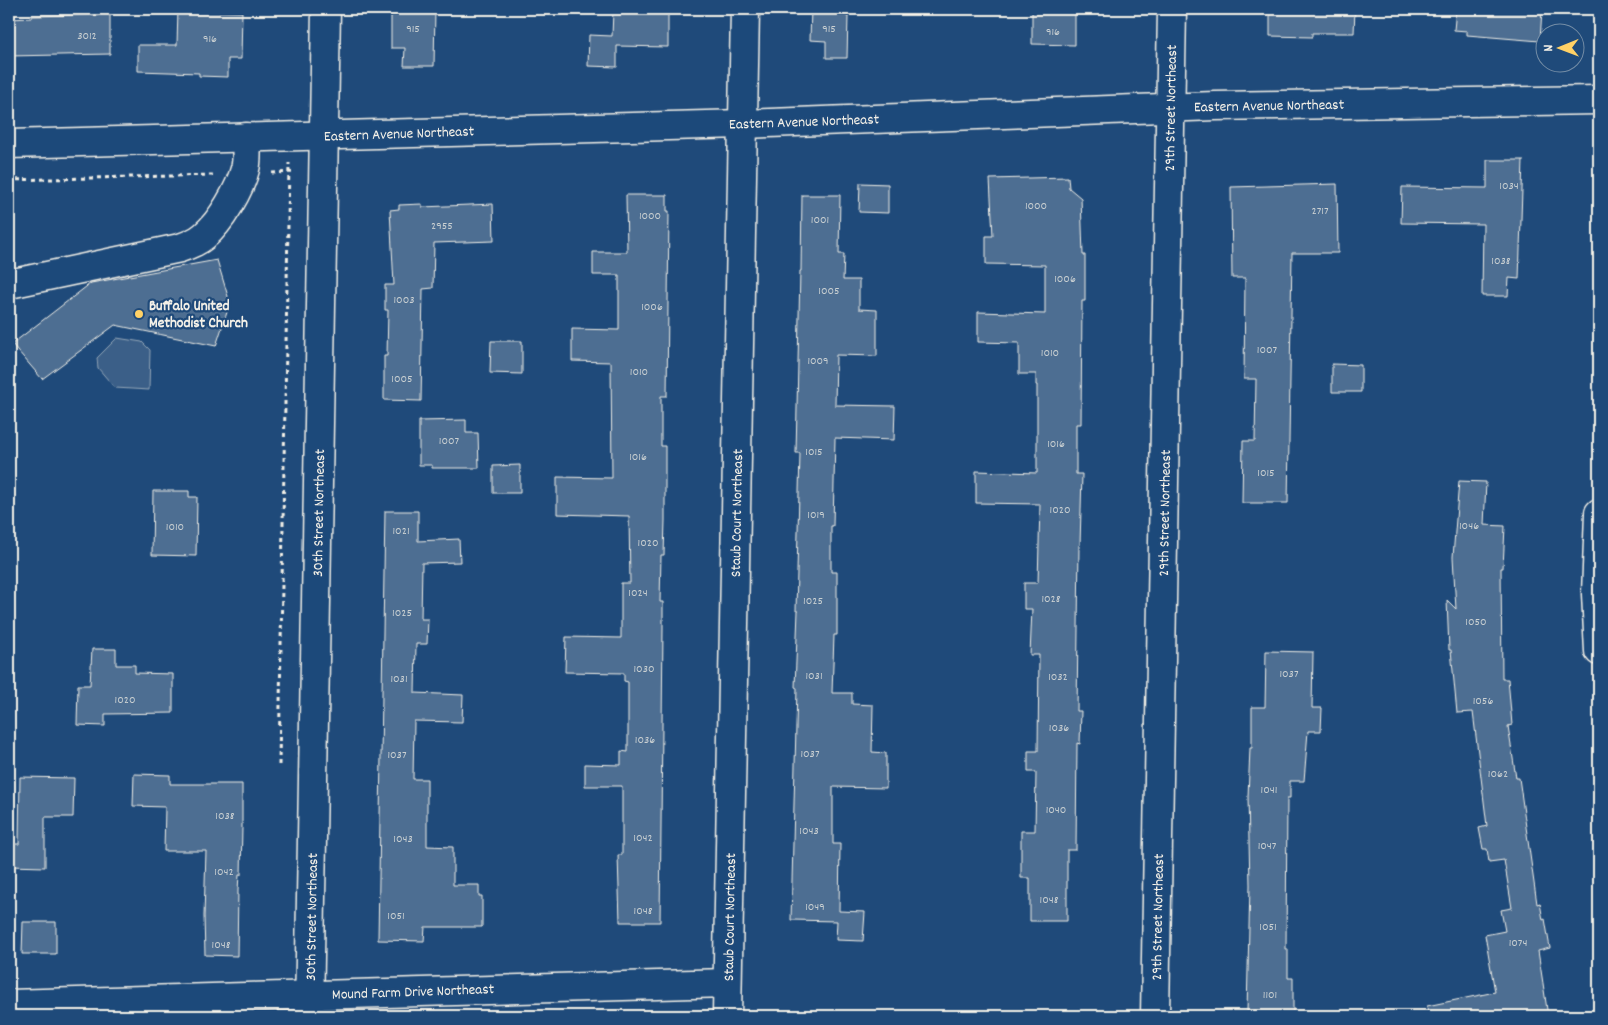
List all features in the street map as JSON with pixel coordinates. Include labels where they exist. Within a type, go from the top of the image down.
[{"type":"street","name":"30th Street Northeast","points":[[310,1005],[326,9]]},
{"type":"street","name":"Staub Court Northeast","points":[[727,1016],[745,9]]},
{"type":"street","name":"29th Street Northeast","points":[[1155,1016],[1172,9]]},
{"type":"street","name":"Eastern Avenue Northeast","points":[[9,144],[743,124],[1170,107],[1599,100]]},
{"type":"street","points":[[9,284],[192,244],[214,226],[232,198],[246,168],[246,137]]},
{"type":"street","points":[[1599,513],[1596,594],[1599,652]]},
{"type":"street","name":"Mound Farm Drive Northeast","points":[[9,1004],[310,1005],[727,983]]},
{"type":"path","points":[[279,765],[289,160]]},
{"type":"path","points":[[9,180],[298,172]]},
{"type":"shaded area","points":[[117,338],[142,342],[150,350],[149,390],[115,388],[98,368],[97,358]]},
{"type":"building","points":[[178,9],[242,12],[241,59],[228,59],[228,77],[199,76],[199,73],[138,71],[138,45],[177,45]]},
{"type":"building","points":[[391,9],[435,9],[434,66],[404,66],[405,48],[391,48]]},
{"type":"building","points":[[629,9],[668,9],[668,47],[617,46],[617,67],[588,66],[589,35],[612,36],[613,11],[629,11]]},
{"type":"building","points":[[811,9],[847,9],[847,58],[826,58],[826,41],[810,40]]},
{"type":"building","points":[[1032,9],[1075,9],[1075,45],[1032,44]]},
{"type":"building","points":[[1270,9],[1355,9],[1354,33],[1312,33],[1312,37],[1270,36]]},
{"type":"building","points":[[1456,9],[1542,9],[1541,22],[1536,22],[1536,41],[1467,35],[1467,31],[1454,30]]},
{"type":"building","points":[[110,14],[110,54],[9,56],[9,19],[32,18],[32,16]]},
{"type":"building","points":[[1487,160],[1523,160],[1519,279],[1509,278],[1508,296],[1482,296],[1483,224],[1401,223],[1402,187],[1487,188]]},
{"type":"building","points":[[1068,177],[1069,188],[1081,198],[1083,255],[1085,255],[1085,301],[1082,301],[1081,424],[1076,424],[1076,474],[1082,474],[1079,545],[1077,711],[1081,711],[1080,744],[1077,743],[1076,850],[1067,850],[1067,921],[1030,921],[1030,878],[1021,878],[1021,831],[1035,831],[1036,772],[1028,772],[1028,751],[1038,751],[1039,655],[1030,655],[1032,609],[1024,609],[1024,583],[1038,583],[1040,504],[976,503],[976,471],[1037,473],[1037,385],[1036,374],[1019,374],[1019,343],[978,342],[978,312],[1045,314],[1045,265],[986,264],[986,236],[993,236],[990,179]]},
{"type":"building","points":[[860,183],[888,184],[888,213],[859,212]]},
{"type":"building","points":[[1337,184],[1338,253],[1292,253],[1288,503],[1242,503],[1243,441],[1255,441],[1256,379],[1244,379],[1245,278],[1232,278],[1231,187]]},
{"type":"building","points":[[626,195],[667,195],[667,211],[669,211],[667,396],[661,396],[661,446],[665,446],[665,520],[664,555],[661,555],[660,602],[663,602],[663,628],[660,922],[620,922],[618,855],[622,855],[622,786],[585,786],[585,764],[621,765],[621,751],[628,752],[628,682],[624,681],[624,673],[565,672],[566,637],[621,638],[621,583],[630,583],[629,516],[557,514],[557,477],[612,478],[611,362],[572,361],[572,329],[619,330],[619,275],[593,275],[593,252],[627,252]]},
{"type":"building","points":[[802,195],[840,195],[839,254],[844,254],[843,280],[859,280],[859,309],[877,310],[877,356],[836,355],[835,405],[895,406],[894,440],[835,438],[831,572],[837,572],[837,635],[834,635],[832,693],[852,693],[852,704],[873,705],[872,752],[886,753],[886,788],[833,787],[833,844],[840,844],[839,911],[865,912],[863,941],[836,940],[837,921],[791,920],[797,688],[795,687],[800,453],[796,453]]},
{"type":"building","points":[[422,204],[422,207],[493,204],[494,241],[434,243],[433,288],[423,289],[421,401],[384,400],[384,356],[387,356],[388,310],[385,310],[385,285],[394,285],[390,210],[399,209],[399,205]]},
{"type":"building","name":"Buffalo United Methodist Church","points":[[217,260],[230,303],[216,346],[115,325],[42,379],[12,344],[91,283]]},
{"type":"building","points":[[491,341],[522,341],[522,374],[490,373]]},
{"type":"building","points":[[1332,364],[1361,365],[1361,392],[1332,392]]},
{"type":"building","points":[[466,420],[466,433],[478,433],[479,468],[432,468],[432,465],[419,465],[419,421]]},
{"type":"building","points":[[520,465],[520,493],[493,493],[493,466]]},
{"type":"building","points":[[1459,481],[1486,482],[1484,525],[1505,526],[1503,568],[1501,568],[1502,679],[1508,679],[1512,725],[1508,726],[1516,778],[1519,778],[1537,904],[1540,903],[1543,920],[1545,919],[1550,948],[1538,951],[1548,1016],[1428,1016],[1427,1006],[1495,992],[1485,935],[1505,931],[1501,910],[1512,908],[1504,860],[1489,862],[1487,849],[1483,849],[1479,828],[1487,826],[1473,712],[1457,713],[1451,650],[1449,650],[1447,600],[1456,609],[1453,557]]},
{"type":"building","points":[[153,491],[189,491],[189,497],[197,497],[196,556],[152,555]]},
{"type":"building","points":[[385,511],[418,511],[418,541],[459,539],[460,562],[422,563],[421,619],[428,619],[427,644],[416,644],[415,693],[463,695],[462,722],[414,721],[413,779],[427,779],[427,846],[453,847],[453,885],[479,885],[479,896],[482,896],[482,927],[425,927],[424,941],[378,940]]},
{"type":"building","points":[[92,649],[116,649],[116,665],[135,665],[135,673],[173,674],[173,713],[105,714],[105,726],[77,725],[78,685],[90,685]]},
{"type":"building","points":[[1266,651],[1313,652],[1312,708],[1322,708],[1321,731],[1308,731],[1304,781],[1290,781],[1290,798],[1287,798],[1286,949],[1288,949],[1288,978],[1293,978],[1293,1016],[1257,1016],[1257,1011],[1247,1011],[1250,885],[1248,797],[1250,748],[1252,748],[1252,707],[1265,707]]},
{"type":"building","points":[[134,774],[170,775],[170,784],[242,784],[241,875],[239,875],[238,890],[237,956],[205,955],[206,851],[164,851],[165,807],[133,806]]},
{"type":"building","points":[[20,777],[74,778],[73,817],[45,817],[45,867],[9,866],[9,844],[19,844]]},
{"type":"building","points":[[23,922],[56,922],[56,954],[22,954]]},
{"type":"place","name":"Buffalo United Methodist Church","points":[[139,314]]}]
